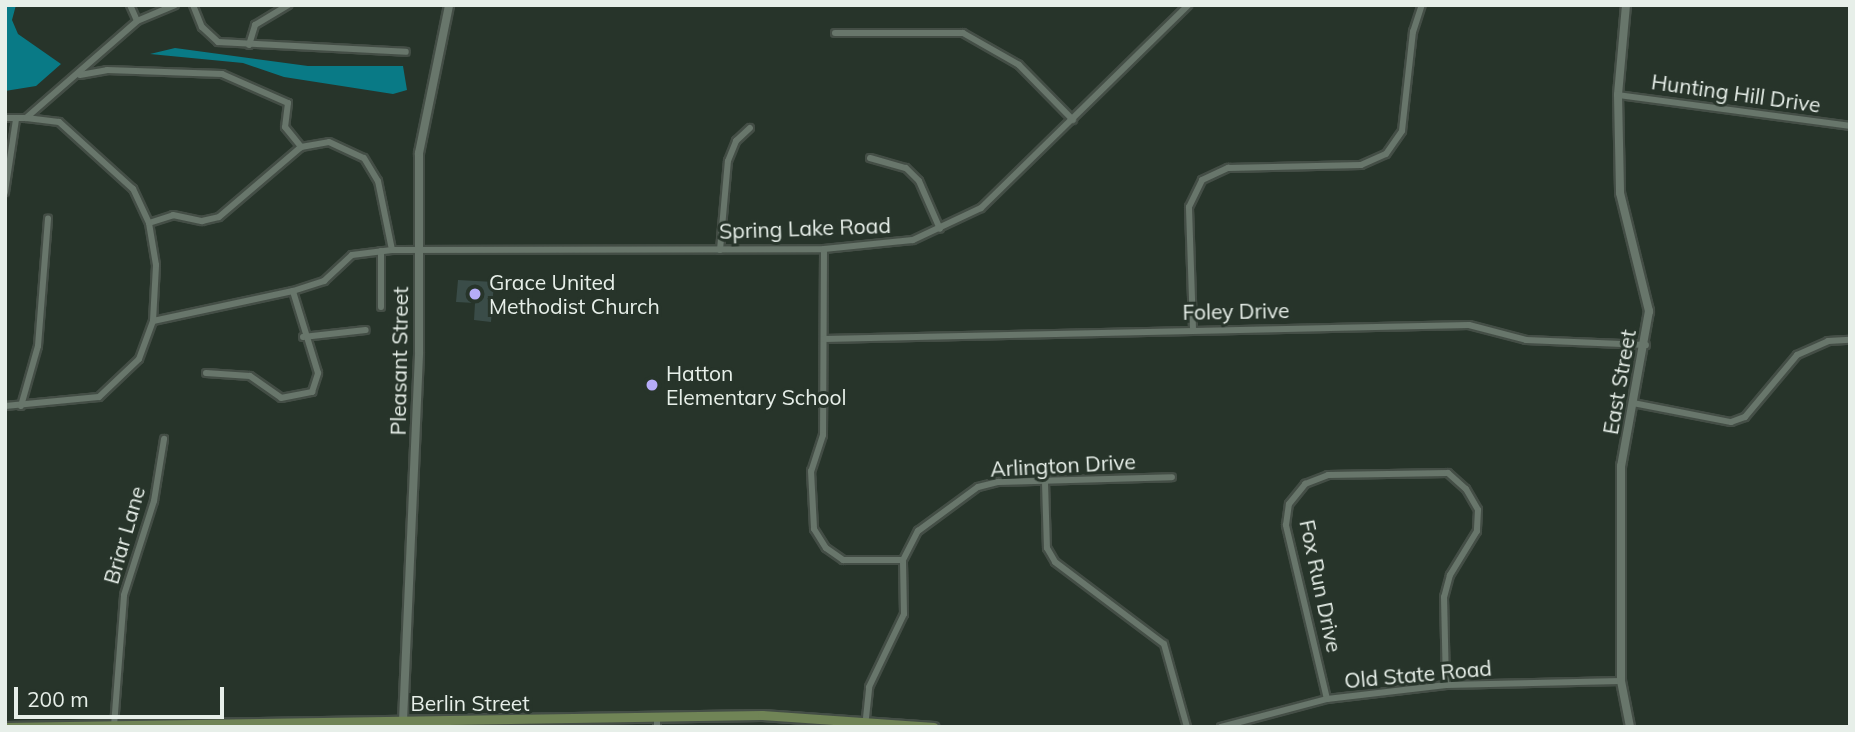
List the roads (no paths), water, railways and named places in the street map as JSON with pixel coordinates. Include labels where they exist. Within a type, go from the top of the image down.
[{"type":"main road","name":"Berlin Street","points":[[5,726],[313,726],[403,721],[657,723],[866,718],[934,727]]},
{"type":"street","points":[[130,5],[137,21]]},
{"type":"street","points":[[26,118],[80,75],[137,21],[175,5]]},
{"type":"street","points":[[193,5],[202,27],[218,43],[406,52]]},
{"type":"street","points":[[249,46],[255,25],[288,5]]},
{"type":"street","name":"Pleasant Street","points":[[403,721],[418,359],[419,153],[449,5]]},
{"type":"street","name":"Spring Lake Road","points":[[153,321],[293,291],[324,281],[352,256],[381,251],[824,249],[879,246],[940,229],[981,208],[1188,5]]},
{"type":"street","points":[[1193,329],[1189,206],[1202,180],[1228,168],[1362,165],[1386,154],[1402,131],[1413,32],[1422,5]]},
{"type":"street","name":"East Street","points":[[1626,5],[1618,95],[1620,193],[1648,311],[1646,345],[1621,466],[1621,681],[1630,727]]},
{"type":"street","points":[[835,33],[963,33],[1019,65],[1073,120]]},
{"type":"street","points":[[80,75],[107,70],[222,74],[288,103],[285,127],[301,147]]},
{"type":"street","name":"Hunting Hill Drive","points":[[1618,95],[1850,126]]},
{"type":"street","points":[[5,118],[59,122],[112,165],[133,189],[149,223],[156,265],[153,321],[139,359],[99,397],[5,406]]},
{"type":"street","points":[[5,192],[16,119]]},
{"type":"street","points":[[720,250],[728,161],[736,141],[750,128]]},
{"type":"street","points":[[149,223],[173,215],[202,221],[219,217],[301,147],[329,142],[364,159],[378,181],[392,250]]},
{"type":"street","points":[[870,158],[906,168],[919,181],[940,229]]},
{"type":"street","points":[[21,406],[38,346],[48,218]]},
{"type":"street","points":[[824,249],[823,435],[811,471],[814,530],[826,548],[843,560],[903,560],[904,614],[869,687],[866,718]]},
{"type":"street","points":[[381,251],[382,307]]},
{"type":"street","points":[[206,373],[250,376],[281,398],[312,392],[318,373],[303,337],[293,291]]},
{"type":"street","name":"Foley Drive","points":[[824,339],[1193,329],[1469,326],[1526,340],[1646,345]]},
{"type":"street","points":[[303,337],[366,330]]},
{"type":"street","points":[[1633,403],[1731,422],[1745,417],[1797,355],[1828,341],[1850,340]]},
{"type":"street","name":"Briar Lane","points":[[114,726],[124,595],[154,501],[164,439]]},
{"type":"street","name":"Fox Run Drive","points":[[1327,699],[1286,525],[1289,504],[1305,484],[1328,475],[1448,473],[1466,489],[1478,510],[1477,531],[1450,575],[1444,597],[1446,685]]},
{"type":"street","name":"Arlington Drive","points":[[903,560],[918,531],[978,487],[1172,477]]},
{"type":"street","points":[[1045,482],[1047,548],[1055,562],[1164,644],[1187,727]]},
{"type":"street","name":"Old State Road","points":[[1221,727],[1327,699],[1446,685],[1621,681]]},
{"type":"water","points":[[5,5],[16,5],[12,20],[18,34],[61,64],[36,86],[5,91]]},
{"type":"water","points":[[175,48],[308,66],[403,66],[407,90],[393,94],[284,77],[243,63],[150,54]]},
{"type":"place","name":"Grace United Methodist Church","points":[[475,294]]},
{"type":"place","name":"Hatton Elementary School","points":[[652,385]]}]
